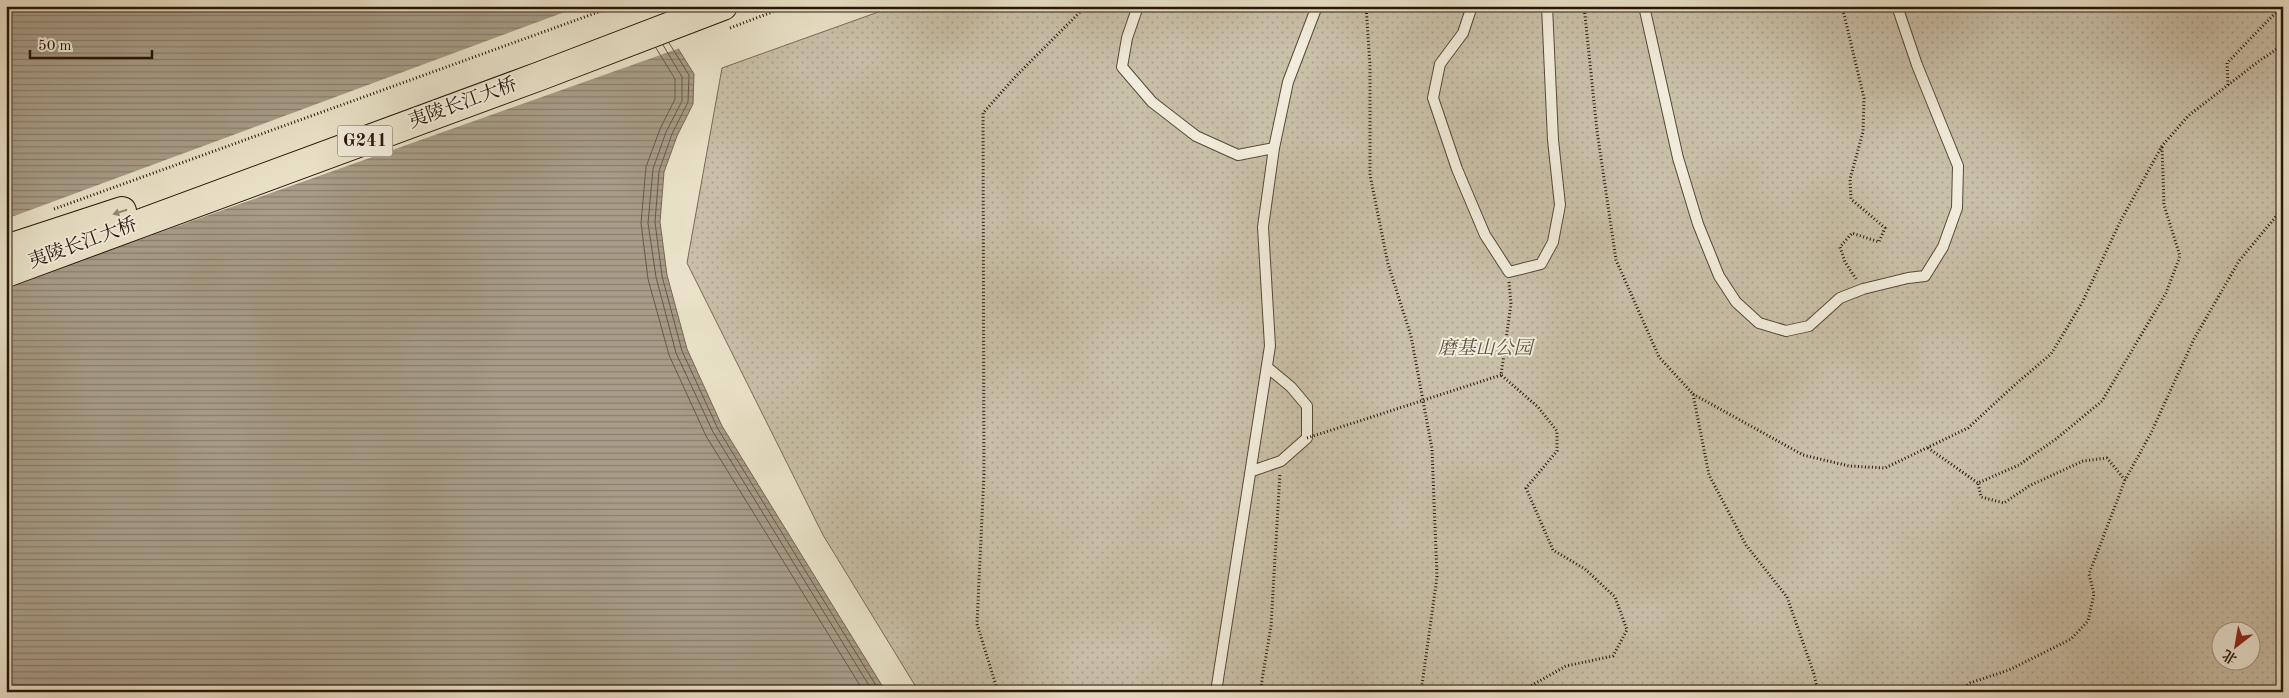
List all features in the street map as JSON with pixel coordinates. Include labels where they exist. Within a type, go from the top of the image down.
[{"type":"highway","name":"夷陵长江大桥","points":[[6,249],[218,180],[692,6]]},
{"type":"highway","name":"夷陵长江大桥","points":[[6,273],[531,80],[723,6]]},
{"type":"lane","points":[[1138,6],[1127,38],[1122,67],[1152,102],[1196,136],[1238,155],[1274,148]]},
{"type":"lane","points":[[1216,692],[1270,346],[1263,227],[1274,148],[1288,82],[1317,6]]},
{"type":"lane","points":[[1472,6],[1463,33],[1440,64],[1433,98],[1457,169],[1485,235],[1509,272],[1541,264],[1553,242],[1560,204],[1553,140],[1547,6]]},
{"type":"lane","points":[[1644,6],[1678,158],[1698,224],[1720,276],[1736,302],[1759,323],[1786,331],[1808,326],[1840,298],[1908,278],[1925,276],[1943,247],[1957,208],[1958,166],[1917,65],[1897,6]]},
{"type":"lane","points":[[1252,471],[1281,461],[1307,438],[1306,406],[1292,387],[1267,367]]},
{"type":"path","points":[[53,209],[615,6]]},
{"type":"path","points":[[998,692],[976,624],[984,474],[983,113],[1016,76],[1086,6]]},
{"type":"path","points":[[1366,6],[1370,65],[1370,175],[1388,264],[1411,336],[1432,449],[1437,577],[1421,692]]},
{"type":"path","points":[[1584,6],[1597,131],[1616,260],[1659,357],[1694,394],[1802,455],[1849,466],[1885,468],[1968,428],[2052,354],[2082,303],[2132,199],[2162,146],[2188,116],[2259,60],[2283,45]]},
{"type":"path","points":[[1842,6],[1864,98],[1863,132],[1850,179],[1851,199],[1885,228],[1878,242],[1852,233],[1840,247],[1845,262],[1863,290]]},
{"type":"path","points":[[2228,85],[2227,63],[2282,6]]},
{"type":"path","points":[[1978,484],[2019,465],[2056,439],[2102,401],[2166,293],[2180,256],[2164,205],[2162,146]]},
{"type":"path","points":[[1959,692],[1970,683],[2009,670],[2071,639],[2088,621],[2094,594],[2089,574],[2125,480],[2151,433],[2194,339],[2239,261],[2283,208]]},
{"type":"path","points":[[1501,375],[1511,304],[1509,272]]},
{"type":"path","points":[[1307,438],[1501,375]]},
{"type":"path","points":[[1501,375],[1538,407],[1557,431],[1558,451],[1526,488],[1553,550],[1584,569],[1614,597],[1627,630],[1613,656],[1566,666],[1520,692]]},
{"type":"path","points":[[1694,394],[1709,475],[1746,545],[1787,597],[1814,674],[1818,692]]},
{"type":"path","points":[[1928,448],[1978,484],[1981,497],[2004,503],[2029,486],[2083,461],[2107,458],[2125,480]]},
{"type":"path","points":[[1260,692],[1271,626],[1281,461]]},
{"type":"green space","name":"磨基山公园","points":[[895,6],[2283,6],[2283,692],[919,692],[823,535],[687,263],[722,68]]},
{"type":"water","points":[[6,6],[657,6],[674,42],[694,74],[693,104],[677,136],[664,172],[660,222],[667,275],[687,349],[722,426],[886,692],[6,692]]},
{"type":"pier","points":[[581,6],[660,6],[680,48],[6,287],[6,219]]}]
